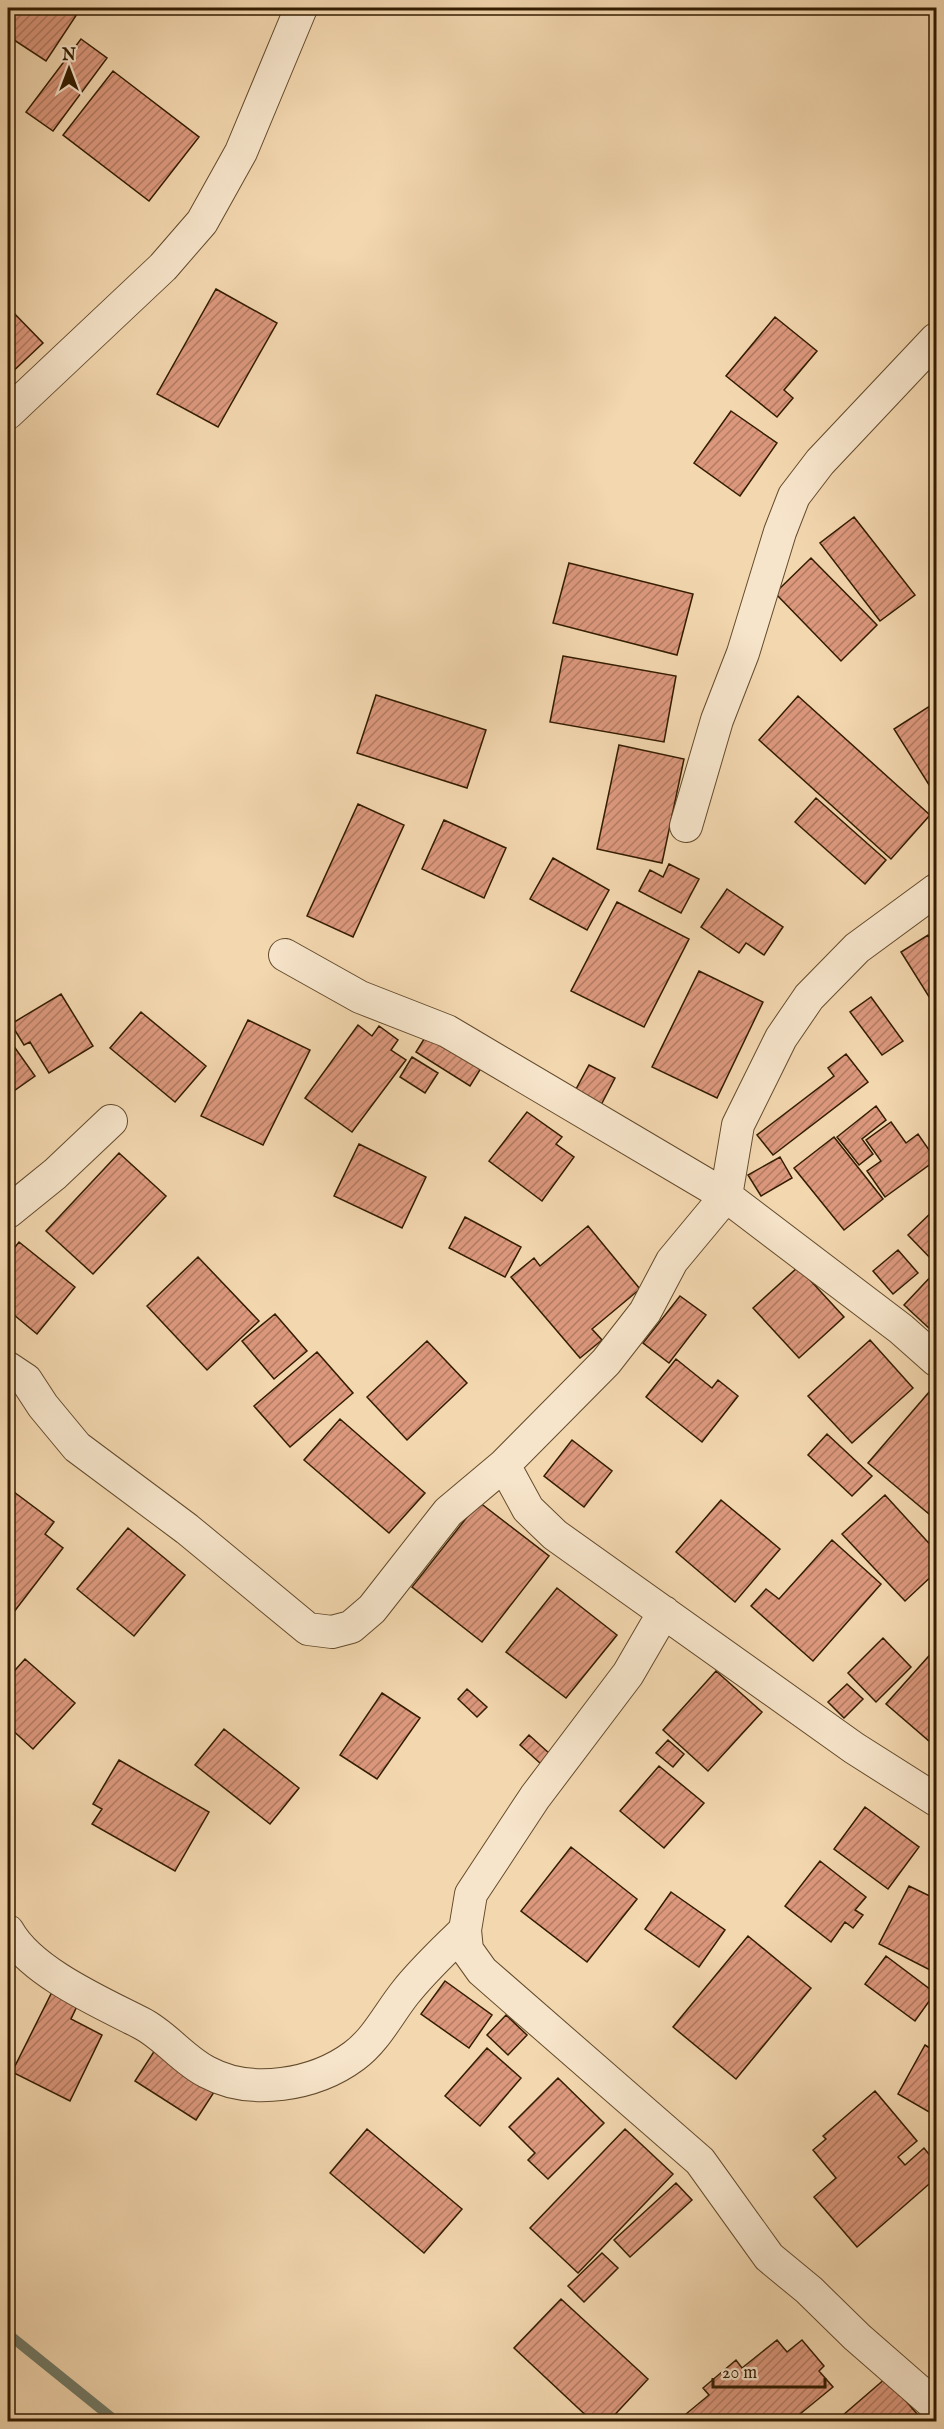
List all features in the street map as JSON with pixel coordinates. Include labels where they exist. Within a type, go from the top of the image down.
[{"type":"street","points":[[8,413],[163,267],[202,222],[241,152],[301,8]]},
{"type":"street","points":[[686,826],[717,720],[742,653],[780,532],[794,496],[820,462],[936,339]]},
{"type":"street","points":[[8,1368],[26,1380],[43,1406],[77,1447],[187,1528],[308,1629],[332,1632],[351,1627],[372,1609],[448,1512],[504,1465],[606,1362],[645,1312],[672,1262],[726,1196],[738,1125],[781,1038],[809,997],[857,948],[936,890]]},
{"type":"street","points":[[285,955],[360,997],[447,1031],[726,1196],[901,1329],[936,1360]]},
{"type":"street","points":[[8,1212],[55,1174],[111,1121]]},
{"type":"street","points":[[504,1465],[528,1509],[555,1535],[854,1748],[936,1800]]},
{"type":"street","points":[[664,1612],[628,1674],[536,1797],[471,1894],[465,1930],[467,1950],[482,1971],[700,2161],[769,2257],[809,2290],[857,2337],[936,2406]]},
{"type":"street","points":[[8,1931],[14,1942],[38,1964],[94,2000],[145,2025],[206,2072],[233,2082],[266,2085],[301,2080],[325,2073],[355,2056],[377,2032],[406,1992],[465,1930]]},
{"type":"building","points":[[8,8],[81,8],[46,61],[8,36]]},
{"type":"building","points":[[81,39],[107,58],[53,131],[26,112]]},
{"type":"building","points":[[113,71],[199,137],[149,201],[63,135]]},
{"type":"building","points":[[216,289],[277,323],[218,427],[157,394]]},
{"type":"building","points":[[8,307],[43,343],[8,376]]},
{"type":"building","points":[[775,317],[817,351],[784,390],[793,398],[777,417],[726,376]]},
{"type":"building","points":[[731,411],[777,443],[740,496],[694,463]]},
{"type":"building","points":[[854,517],[915,595],[880,621],[820,543]]},
{"type":"building","points":[[811,558],[877,625],[841,661],[775,593]]},
{"type":"building","points":[[569,563],[693,594],[677,655],[553,623]]},
{"type":"building","points":[[563,656],[676,676],[664,742],[550,722]]},
{"type":"building","points":[[376,695],[486,730],[467,788],[357,753]]},
{"type":"building","points":[[798,696],[930,815],[891,859],[759,740]]},
{"type":"building","points":[[936,702],[936,785],[931,788],[894,729]]},
{"type":"building","points":[[619,745],[684,759],[662,863],[597,849]]},
{"type":"building","points":[[816,798],[886,860],[865,884],[795,822]]},
{"type":"building","points":[[358,804],[404,825],[353,937],[307,916]]},
{"type":"building","points":[[444,820],[506,848],[484,898],[422,869]]},
{"type":"building","points":[[553,858],[609,890],[587,930],[530,899]]},
{"type":"building","points":[[669,864],[699,879],[681,913],[639,891],[650,870],[663,877]]},
{"type":"building","points":[[727,889],[783,927],[764,955],[746,943],[739,953],[701,927]]},
{"type":"building","points":[[617,902],[689,939],[644,1027],[571,991]]},
{"type":"building","points":[[928,935],[936,950],[936,1008],[901,952]]},
{"type":"building","points":[[699,971],[763,1002],[717,1098],[652,1067]]},
{"type":"building","points":[[61,994],[93,1046],[49,1073],[30,1042],[24,1045],[11,1024]]},
{"type":"building","points":[[871,997],[903,1041],[882,1055],[850,1012]]},
{"type":"building","points":[[141,1012],[206,1066],[175,1102],[110,1048]]},
{"type":"building","points":[[248,1020],[310,1050],[263,1145],[201,1116]]},
{"type":"building","points":[[358,1025],[372,1036],[379,1026],[398,1040],[391,1050],[406,1060],[352,1132],[305,1098]]},
{"type":"building","points":[[429,1031],[483,1065],[470,1086],[416,1052]]},
{"type":"building","points":[[8,1038],[35,1076],[8,1095]]},
{"type":"building","points":[[846,1054],[868,1082],[773,1155],[757,1135],[834,1076],[828,1068]]},
{"type":"building","points":[[412,1057],[438,1073],[425,1093],[400,1077]]},
{"type":"building","points":[[589,1065],[615,1078],[601,1105],[575,1091]]},
{"type":"building","points":[[876,1106],[886,1120],[862,1139],[873,1154],[859,1165],[837,1137]]},
{"type":"building","points":[[527,1112],[562,1137],[556,1144],[574,1157],[542,1201],[489,1161]]},
{"type":"building","points":[[891,1122],[906,1143],[918,1134],[936,1160],[885,1197],[867,1171],[881,1161],[866,1140]]},
{"type":"building","points":[[834,1137],[883,1199],[844,1230],[794,1168]]},
{"type":"building","points":[[359,1144],[426,1177],[402,1228],[334,1196]]},
{"type":"building","points":[[119,1153],[166,1196],[93,1274],[46,1231]]},
{"type":"building","points":[[780,1157],[792,1178],[761,1196],[748,1175]]},
{"type":"building","points":[[936,1208],[936,1260],[934,1262],[908,1235]]},
{"type":"building","points":[[465,1217],[521,1247],[505,1277],[449,1248]]},
{"type":"building","points":[[588,1226],[640,1289],[592,1329],[602,1340],[580,1358],[511,1277],[534,1258],[540,1266]]},
{"type":"building","points":[[19,1242],[75,1287],[37,1334],[8,1310],[8,1256]]},
{"type":"building","points":[[898,1250],[918,1273],[893,1294],[873,1271]]},
{"type":"building","points":[[198,1257],[259,1321],[207,1370],[147,1306]]},
{"type":"building","points":[[798,1267],[844,1317],[799,1358],[753,1308]]},
{"type":"building","points":[[936,1271],[936,1324],[931,1330],[904,1305]]},
{"type":"building","points":[[680,1296],[706,1315],[669,1363],[643,1343]]},
{"type":"building","points":[[275,1314],[307,1351],[274,1379],[242,1341]]},
{"type":"building","points":[[870,1340],[913,1388],[852,1443],[808,1396]]},
{"type":"building","points":[[427,1341],[467,1383],[407,1440],[367,1397]]},
{"type":"building","points":[[317,1352],[353,1393],[290,1447],[254,1406]]},
{"type":"building","points":[[676,1359],[712,1388],[718,1380],[738,1396],[702,1442],[646,1397]]},
{"type":"building","points":[[936,1384],[936,1506],[929,1514],[868,1463]]},
{"type":"building","points":[[340,1419],[425,1493],[389,1533],[304,1460]]},
{"type":"building","points":[[827,1434],[872,1476],[852,1496],[808,1455]]},
{"type":"building","points":[[572,1440],[612,1471],[584,1507],[544,1476]]},
{"type":"building","points":[[10,1489],[54,1522],[45,1534],[63,1548],[10,1617],[8,1615],[8,1492]]},
{"type":"building","points":[[885,1495],[936,1551],[936,1572],[905,1601],[842,1534]]},
{"type":"building","points":[[721,1500],[780,1549],[735,1602],[676,1552]]},
{"type":"building","points":[[479,1502],[549,1556],[482,1642],[412,1587]]},
{"type":"building","points":[[128,1528],[185,1575],[134,1636],[77,1589]]},
{"type":"building","points":[[832,1540],[881,1584],[813,1661],[751,1606],[766,1589],[779,1599]]},
{"type":"building","points":[[557,1588],[617,1635],[566,1698],[506,1652]]},
{"type":"building","points":[[883,1638],[911,1667],[876,1702],[848,1673]]},
{"type":"building","points":[[936,1648],[936,1747],[886,1704]]},
{"type":"building","points":[[25,1659],[75,1703],[33,1749],[8,1726],[8,1678]]},
{"type":"building","points":[[716,1671],[762,1712],[708,1771],[663,1730]]},
{"type":"building","points":[[847,1684],[863,1699],[844,1718],[828,1702]]},
{"type":"building","points":[[467,1689],[487,1707],[477,1717],[458,1699]]},
{"type":"building","points":[[382,1693],[420,1718],[377,1779],[340,1755]]},
{"type":"building","points":[[224,1729],[299,1788],[270,1824],[195,1765]]},
{"type":"building","points":[[529,1735],[550,1754],[541,1764],[520,1745]]},
{"type":"building","points":[[668,1740],[684,1754],[673,1767],[656,1753]]},
{"type":"building","points":[[119,1760],[209,1812],[175,1871],[92,1824],[102,1809],[93,1804]]},
{"type":"building","points":[[659,1766],[704,1803],[664,1848],[620,1811]]},
{"type":"building","points":[[865,1807],[919,1847],[888,1889],[834,1849]]},
{"type":"building","points":[[571,1847],[637,1899],[587,1962],[521,1911]]},
{"type":"building","points":[[820,1861],[866,1897],[855,1910],[863,1915],[853,1928],[845,1922],[831,1942],[785,1906]]},
{"type":"building","points":[[909,1886],[936,1899],[936,1973],[879,1944]]},
{"type":"building","points":[[671,1892],[725,1930],[699,1967],[645,1929]]},
{"type":"building","points":[[748,1936],[811,1988],[736,2079],[673,2027]]},
{"type":"building","points":[[886,1956],[935,1993],[915,2021],[865,1984]]},
{"type":"building","points":[[445,1981],[492,2015],[469,2048],[421,2014]]},
{"type":"building","points":[[52,1992],[78,2004],[71,2019],[102,2035],[70,2101],[12,2072]]},
{"type":"building","points":[[506,2015],[527,2035],[508,2055],[487,2035]]},
{"type":"building","points":[[925,2045],[936,2052],[936,2116],[898,2094]]},
{"type":"building","points":[[487,2048],[521,2078],[480,2126],[445,2096]]},
{"type":"building","points":[[155,2050],[216,2089],[196,2120],[135,2081]]},
{"type":"building","points":[[558,2078],[604,2123],[548,2179],[528,2160],[535,2153],[509,2127]]},
{"type":"building","points":[[875,2091],[917,2141],[898,2157],[905,2165],[924,2148],[936,2163],[936,2178],[857,2247],[814,2197],[836,2178],[813,2150],[826,2139],[823,2136]]},
{"type":"building","points":[[367,2129],[462,2209],[424,2253],[330,2173]]},
{"type":"building","points":[[625,2129],[673,2174],[578,2273],[530,2228]]},
{"type":"building","points":[[676,2183],[692,2200],[630,2257],[614,2240]]},
{"type":"building","points":[[602,2253],[618,2268],[584,2302],[568,2286]]},
{"type":"building","points":[[561,2299],[648,2379],[608,2422],[593,2422],[514,2348]]},
{"type":"building","points":[[777,2340],[787,2352],[802,2340],[824,2366],[819,2371],[833,2387],[800,2414],[804,2419],[801,2422],[692,2422],[686,2414],[709,2395],[703,2388],[736,2360],[742,2368]]},
{"type":"building","points":[[886,2378],[924,2422],[835,2422]]},
{"type":"waterway","points":[[8,2334],[117,2422]]}]
